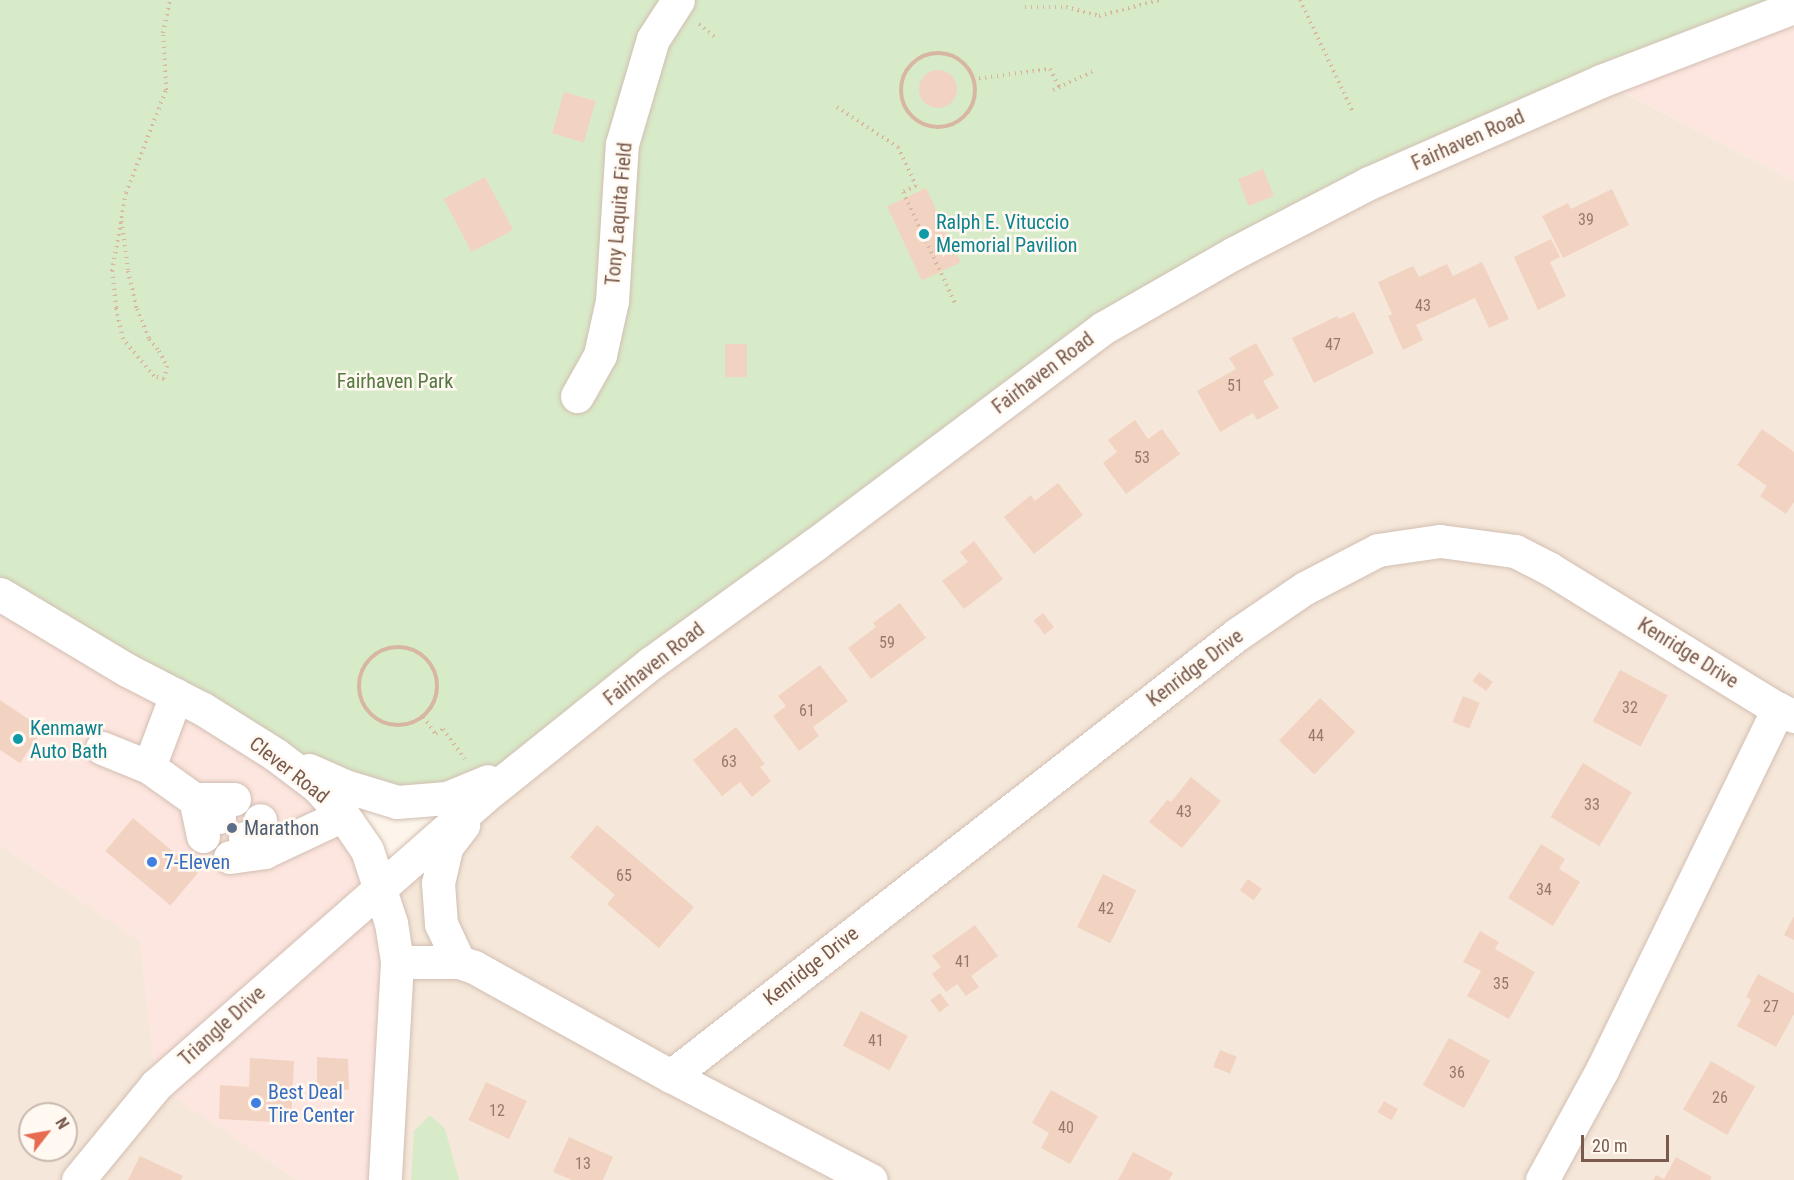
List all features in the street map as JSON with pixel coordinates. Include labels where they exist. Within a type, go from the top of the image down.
[{"type":"street","name":"Tony Laquita Field","points":[[578,396],[600,356],[612,301],[622,144],[652,39],[678,0]]},
{"type":"street","name":"Fairhaven Road","points":[[381,886],[481,799],[651,663],[824,538],[1103,328],[1234,254],[1369,183],[1602,81],[1794,7]]},
{"type":"street","name":"Kenridge Drive","points":[[671,1076],[1236,635],[1305,588],[1378,550],[1440,541],[1515,551],[1550,569],[1786,713],[1602,1070],[1542,1180]]},
{"type":"street","name":"Clever Road","points":[[0,594],[128,670],[176,695],[276,756],[317,786],[343,815],[367,850],[381,886],[391,923],[397,962],[385,1180]]},
{"type":"street","points":[[149,767],[176,695]]},
{"type":"street","points":[[102,748],[149,767],[213,813]]},
{"type":"street","points":[[276,756],[345,786],[397,802],[447,798],[520,767]]},
{"type":"street","points":[[459,962],[441,924],[438,883],[446,847],[481,799]]},
{"type":"street","points":[[250,841],[343,815]]},
{"type":"street","name":"Triangle Drive","points":[[78,1180],[156,1085],[381,886]]},
{"type":"street","points":[[397,962],[459,962],[474,967],[671,1076],[871,1180]]},
{"type":"path","points":[[122,221],[128,271],[137,309],[149,339],[167,366],[164,379],[154,376],[123,339],[112,271],[126,193],[166,90],[163,33],[170,0]]},
{"type":"path","points":[[1062,0],[1066,7]]},
{"type":"path","points":[[1025,7],[1066,7],[1099,16],[1159,0]]},
{"type":"path","points":[[1300,0],[1354,114]]},
{"type":"path","points":[[929,54],[948,54],[959,59],[973,79],[975,91],[967,113],[947,126],[923,124],[905,108],[901,96],[901,84],[905,72],[912,62],[929,54]]},
{"type":"path","points":[[973,79],[1050,69],[1059,87]]},
{"type":"path","points":[[1053,90],[1096,69]]},
{"type":"path","points":[[837,107],[898,147],[916,186],[903,192],[955,303]]},
{"type":"path","points":[[403,646],[424,656],[431,665],[438,686],[431,708],[423,717],[411,723],[399,725],[386,723],[370,712],[360,695],[359,682],[370,658],[380,651],[403,646]]},
{"type":"path","points":[[423,717],[436,734],[442,729],[468,764]]},
{"type":"shaded area","points":[[1794,7],[1794,181],[1602,81]]},
{"type":"shaded area","points":[[1601,81],[1794,181],[1794,1180],[385,1180],[381,887],[1103,328]]},
{"type":"shaded area","points":[[0,594],[276,755],[381,887],[385,1180],[297,1180],[156,1085],[140,941],[0,845]]},
{"type":"shaded area","points":[[0,845],[140,941],[157,1085],[297,1180],[0,1180]]},
{"type":"green space","name":"Fairhaven Park","points":[[0,0],[1794,0],[1234,253],[629,681],[447,798],[345,786],[0,594]]},
{"type":"green space","points":[[430,1115],[445,1129],[459,1180],[411,1180],[414,1131]]},
{"type":"building","points":[[938,70],[952,75],[957,89],[952,103],[938,108],[924,103],[919,89],[924,75]]},
{"type":"building","points":[[564,92],[596,101],[584,142],[552,133]]},
{"type":"building","points":[[1263,169],[1274,196],[1249,206],[1238,179]]},
{"type":"building","points":[[485,177],[513,230],[472,252],[444,199]]},
{"type":"building","name":"Ralph E. Vituccio Memorial Pavilion","points":[[926,188],[961,262],[922,280],[887,206]]},
{"type":"building","points":[[1612,189],[1629,225],[1563,258],[1542,216],[1568,203],[1571,209]]},
{"type":"building","points":[[1551,239],[1560,257],[1550,262],[1566,296],[1538,310],[1514,257]]},
{"type":"building","points":[[1482,262],[1509,319],[1489,328],[1475,298],[1416,325],[1423,340],[1403,350],[1388,316],[1392,314],[1378,282],[1413,266],[1419,277],[1447,264],[1453,276]]},
{"type":"building","points":[[1354,312],[1374,353],[1314,383],[1292,338],[1337,316],[1339,319]]},
{"type":"building","points":[[1256,343],[1274,375],[1263,381],[1279,408],[1257,420],[1253,413],[1220,432],[1197,391],[1236,369],[1229,358]]},
{"type":"building","points":[[725,344],[747,344],[747,377],[725,377]]},
{"type":"building","points":[[1135,420],[1148,439],[1162,429],[1180,454],[1126,494],[1103,463],[1117,452],[1108,440]]},
{"type":"building","points":[[1762,429],[1794,452],[1794,502],[1786,514],[1760,496],[1767,486],[1737,465]]},
{"type":"building","points":[[1058,483],[1083,515],[1034,554],[1004,517],[1031,495],[1035,501]]},
{"type":"building","points":[[974,541],[1003,579],[964,609],[942,581],[968,562],[960,552]]},
{"type":"building","points":[[900,603],[926,638],[871,679],[848,648],[876,627],[873,623]]},
{"type":"building","points":[[1043,613],[1054,627],[1045,635],[1034,620]]},
{"type":"building","points":[[820,665],[848,701],[813,727],[819,736],[799,751],[773,716],[786,706],[778,696]]},
{"type":"building","points":[[1620,670],[1668,695],[1640,747],[1593,721]]},
{"type":"building","points":[[1479,672],[1493,682],[1486,691],[1473,681]]},
{"type":"building","points":[[1463,696],[1480,703],[1469,729],[1453,722]]},
{"type":"building","points":[[1320,698],[1355,732],[1314,774],[1279,740]]},
{"type":"building","name":"Kenmawr Auto Bath","points":[[0,700],[43,729],[20,763],[0,750]]},
{"type":"building","points":[[736,727],[765,764],[760,767],[771,781],[752,797],[740,782],[722,796],[693,760]]},
{"type":"building","points":[[1583,763],[1632,792],[1599,846],[1551,817]]},
{"type":"building","points":[[1191,777],[1221,801],[1182,848],[1149,822],[1167,800],[1171,802]]},
{"type":"building","name":"7-Eleven","points":[[133,818],[198,873],[170,906],[105,851]]},
{"type":"building","points":[[597,825],[694,907],[659,948],[607,904],[615,895],[570,857]]},
{"type":"building","points":[[1541,844],[1565,859],[1559,869],[1580,882],[1553,926],[1508,898]]},
{"type":"building","points":[[1103,874],[1136,890],[1110,943],[1077,927]]},
{"type":"building","points":[[1248,879],[1262,889],[1254,900],[1240,890]]},
{"type":"building","points":[[1794,916],[1794,940],[1784,935]]},
{"type":"building","points":[[975,925],[998,956],[971,976],[979,987],[966,996],[957,984],[946,992],[932,974],[941,967],[932,956]]},
{"type":"building","points":[[1480,931],[1499,942],[1495,949],[1535,972],[1509,1019],[1467,996],[1481,971],[1463,962]]},
{"type":"building","points":[[1758,974],[1794,993],[1794,1014],[1776,1047],[1737,1026],[1751,1000],[1746,997]]},
{"type":"building","points":[[940,993],[949,1005],[939,1012],[930,1000]]},
{"type":"building","points":[[861,1011],[908,1036],[889,1070],[843,1045]]},
{"type":"building","points":[[1449,1038],[1490,1061],[1464,1108],[1423,1085]]},
{"type":"building","points":[[1220,1050],[1237,1057],[1230,1073],[1213,1067]]},
{"type":"building","points":[[317,1057],[348,1059],[349,1090],[317,1087]]},
{"type":"building","name":"Best Deal Tire Center","points":[[250,1058],[294,1061],[291,1123],[219,1119],[220,1085],[249,1087]]},
{"type":"building","points":[[1711,1061],[1755,1086],[1727,1135],[1683,1109]]},
{"type":"building","points":[[486,1082],[527,1101],[509,1139],[468,1120]]},
{"type":"building","points":[[1051,1090],[1098,1116],[1070,1164],[1041,1148],[1049,1133],[1032,1123]]},
{"type":"building","points":[[1384,1101],[1398,1109],[1391,1120],[1378,1112]]},
{"type":"building","points":[[569,1137],[613,1157],[603,1180],[572,1180],[553,1172]]},
{"type":"building","points":[[1133,1152],[1173,1173],[1169,1180],[1118,1180]]},
{"type":"building","points":[[140,1156],[183,1176],[181,1180],[128,1180]]},
{"type":"building","points":[[1676,1157],[1712,1177],[1710,1180],[1653,1180],[1656,1175],[1664,1179]]},
{"type":"place","name":"Ralph E. Vituccio Memorial Pavilion","points":[[924,234]]},
{"type":"place","name":"Kenmawr Auto Bath","points":[[18,739]]},
{"type":"place","name":"Marathon","points":[[232,828]]},
{"type":"place","name":"7-Eleven","points":[[152,862]]},
{"type":"place","name":"Best Deal Tire Center","points":[[256,1103]]}]
